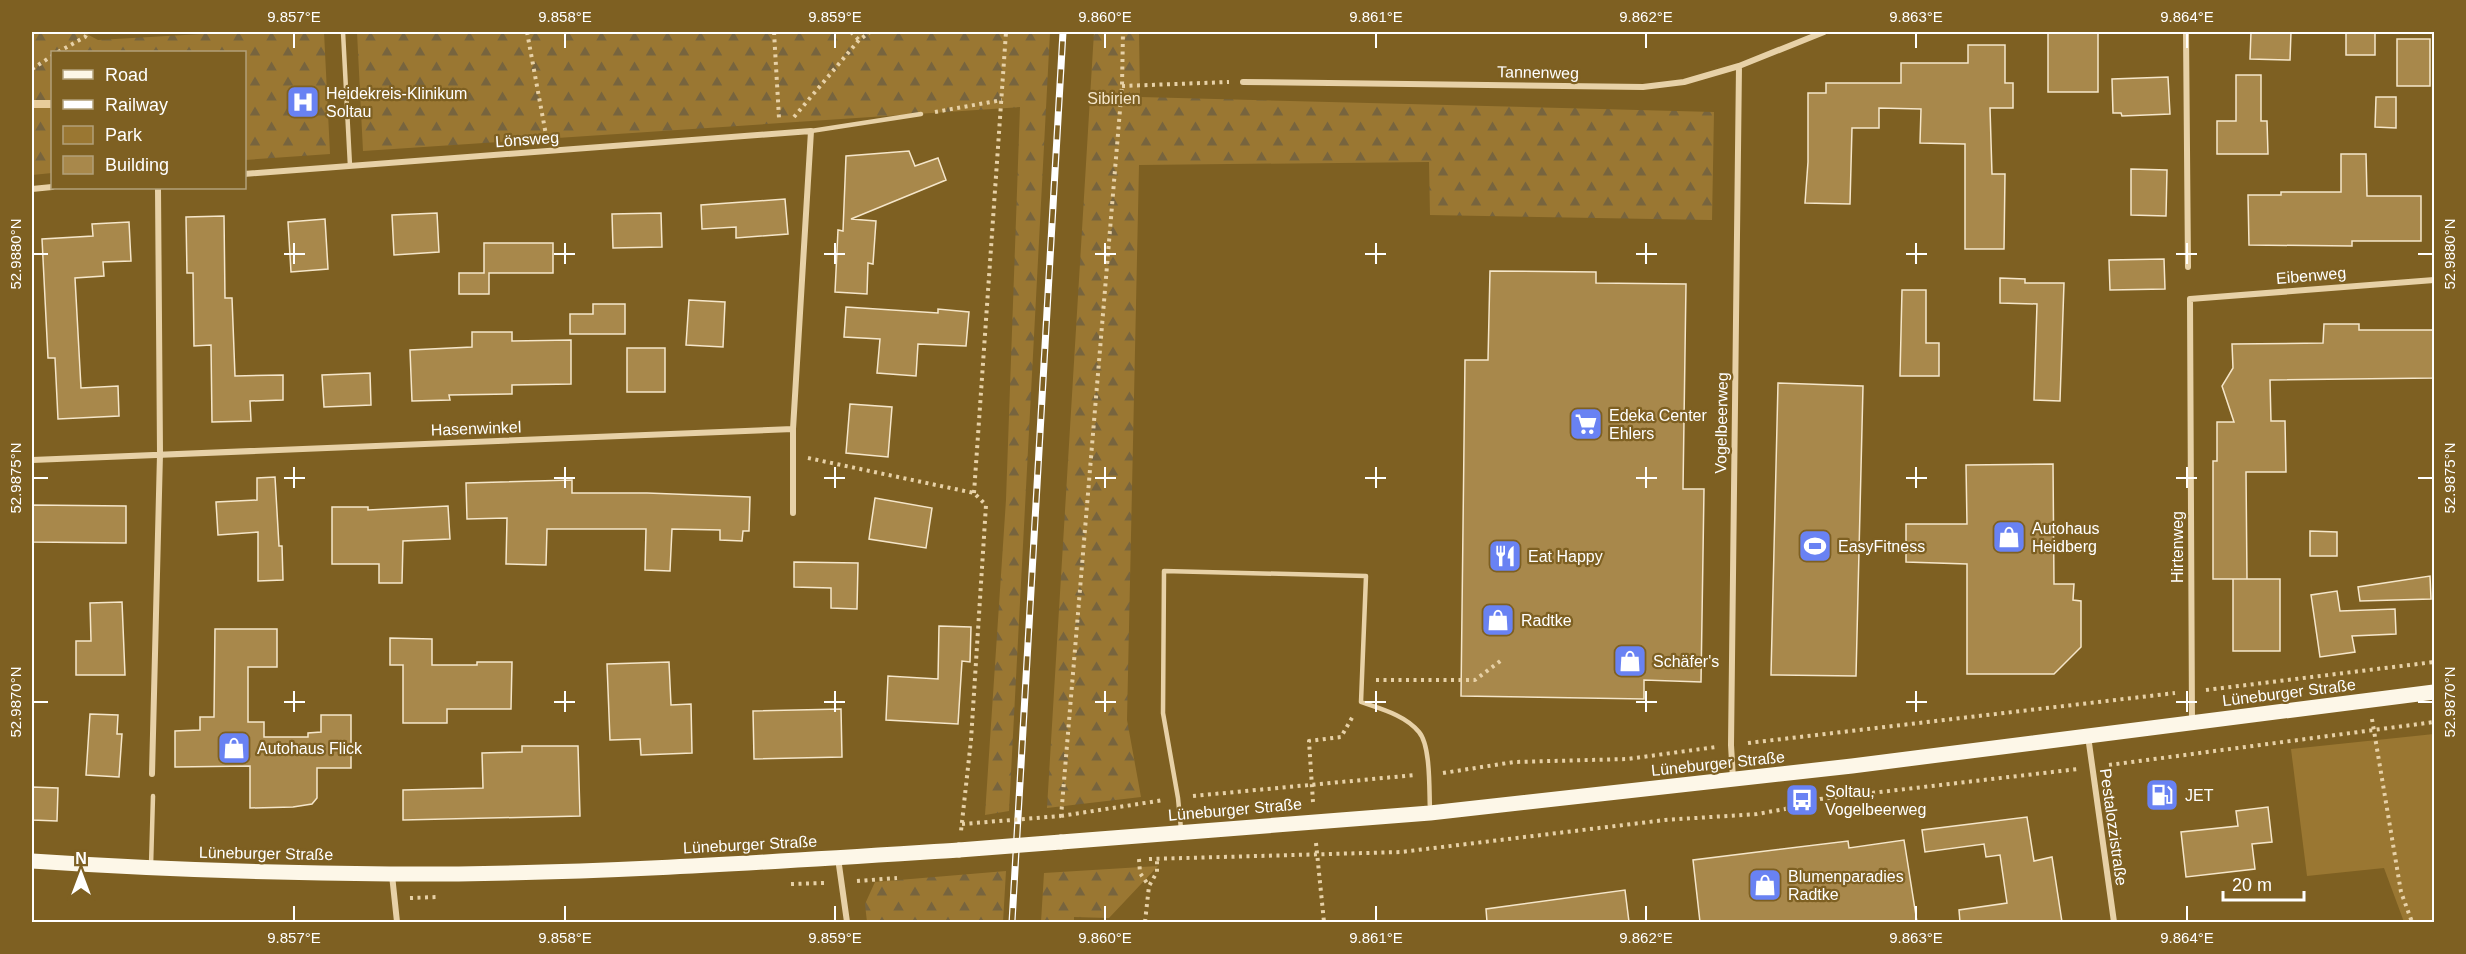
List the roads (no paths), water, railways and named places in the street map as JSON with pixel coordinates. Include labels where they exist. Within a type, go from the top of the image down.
[{"type":"main road","name":"Lüneburger Straße","points":[[32,861],[151,868],[392,874],[706,865],[959,850],[1430,813],[1733,779],[2434,692]]},
{"type":"street","name":"Tannenweg","points":[[1243,82],[1643,87],[1684,82],[1739,66],[1824,32]]},
{"type":"street","points":[[2186,32],[2188,267]]},
{"type":"street","name":"Vogelbeerweg","points":[[1733,779],[1731,745],[1739,66]]},
{"type":"street","name":"Lönsweg","points":[[246,174],[811,131]]},
{"type":"street","points":[[793,513],[793,429],[811,131]]},
{"type":"street","points":[[32,189],[51,187]]},
{"type":"street","points":[[152,774],[160,454],[158,189]]},
{"type":"street","name":"Eibenweg","points":[[2190,299],[2434,280]]},
{"type":"street","name":"Hirtenweg","points":[[2190,299],[2192,722]]},
{"type":"street","name":"Hasenwinkel","points":[[32,460],[793,429]]},
{"type":"street","name":"Pestalozzistraße","points":[[2088,736],[2114,922]]},
{"type":"street","points":[[838,858],[847,922]]},
{"type":"street","points":[[392,874],[397,922]]},
{"type":"lane","points":[[343,32],[350,166]]},
{"type":"lane","points":[[811,131],[921,114]]},
{"type":"lane","points":[[1181,832],[1178,798],[1163,714],[1164,572],[1366,576],[1361,702],[1394,714],[1419,732],[1424,740],[1430,813]]},
{"type":"lane","points":[[151,868],[153,796]]},
{"type":"waterway","points":[[32,104],[51,104]]},
{"type":"railway","points":[[1012,922],[1063,32]]},
{"type":"place","name":"Heidekreis-Klinikum Soltau","points":[[303,102]]},
{"type":"place","name":"Edeka Center Ehlers","points":[[1586,424]]},
{"type":"place","name":"Autohaus Heidberg","points":[[2009,537]]},
{"type":"place","name":"EasyFitness","points":[[1815,546]]},
{"type":"place","name":"Eat Happy","points":[[1505,556]]},
{"type":"place","name":"Radtke","points":[[1498,620]]},
{"type":"place","name":"Schäfer's","points":[[1630,661]]},
{"type":"place","name":"Autohaus Flick","points":[[234,748]]},
{"type":"place","name":"JET","points":[[2162,795]]},
{"type":"place","name":"Soltau, Vogelbeerweg","points":[[1802,800]]},
{"type":"place","name":"Blumenparadies Radtke","points":[[1765,885]]},
{"type":"park label","name":"Sibirien","points":[[1114,98]]}]
